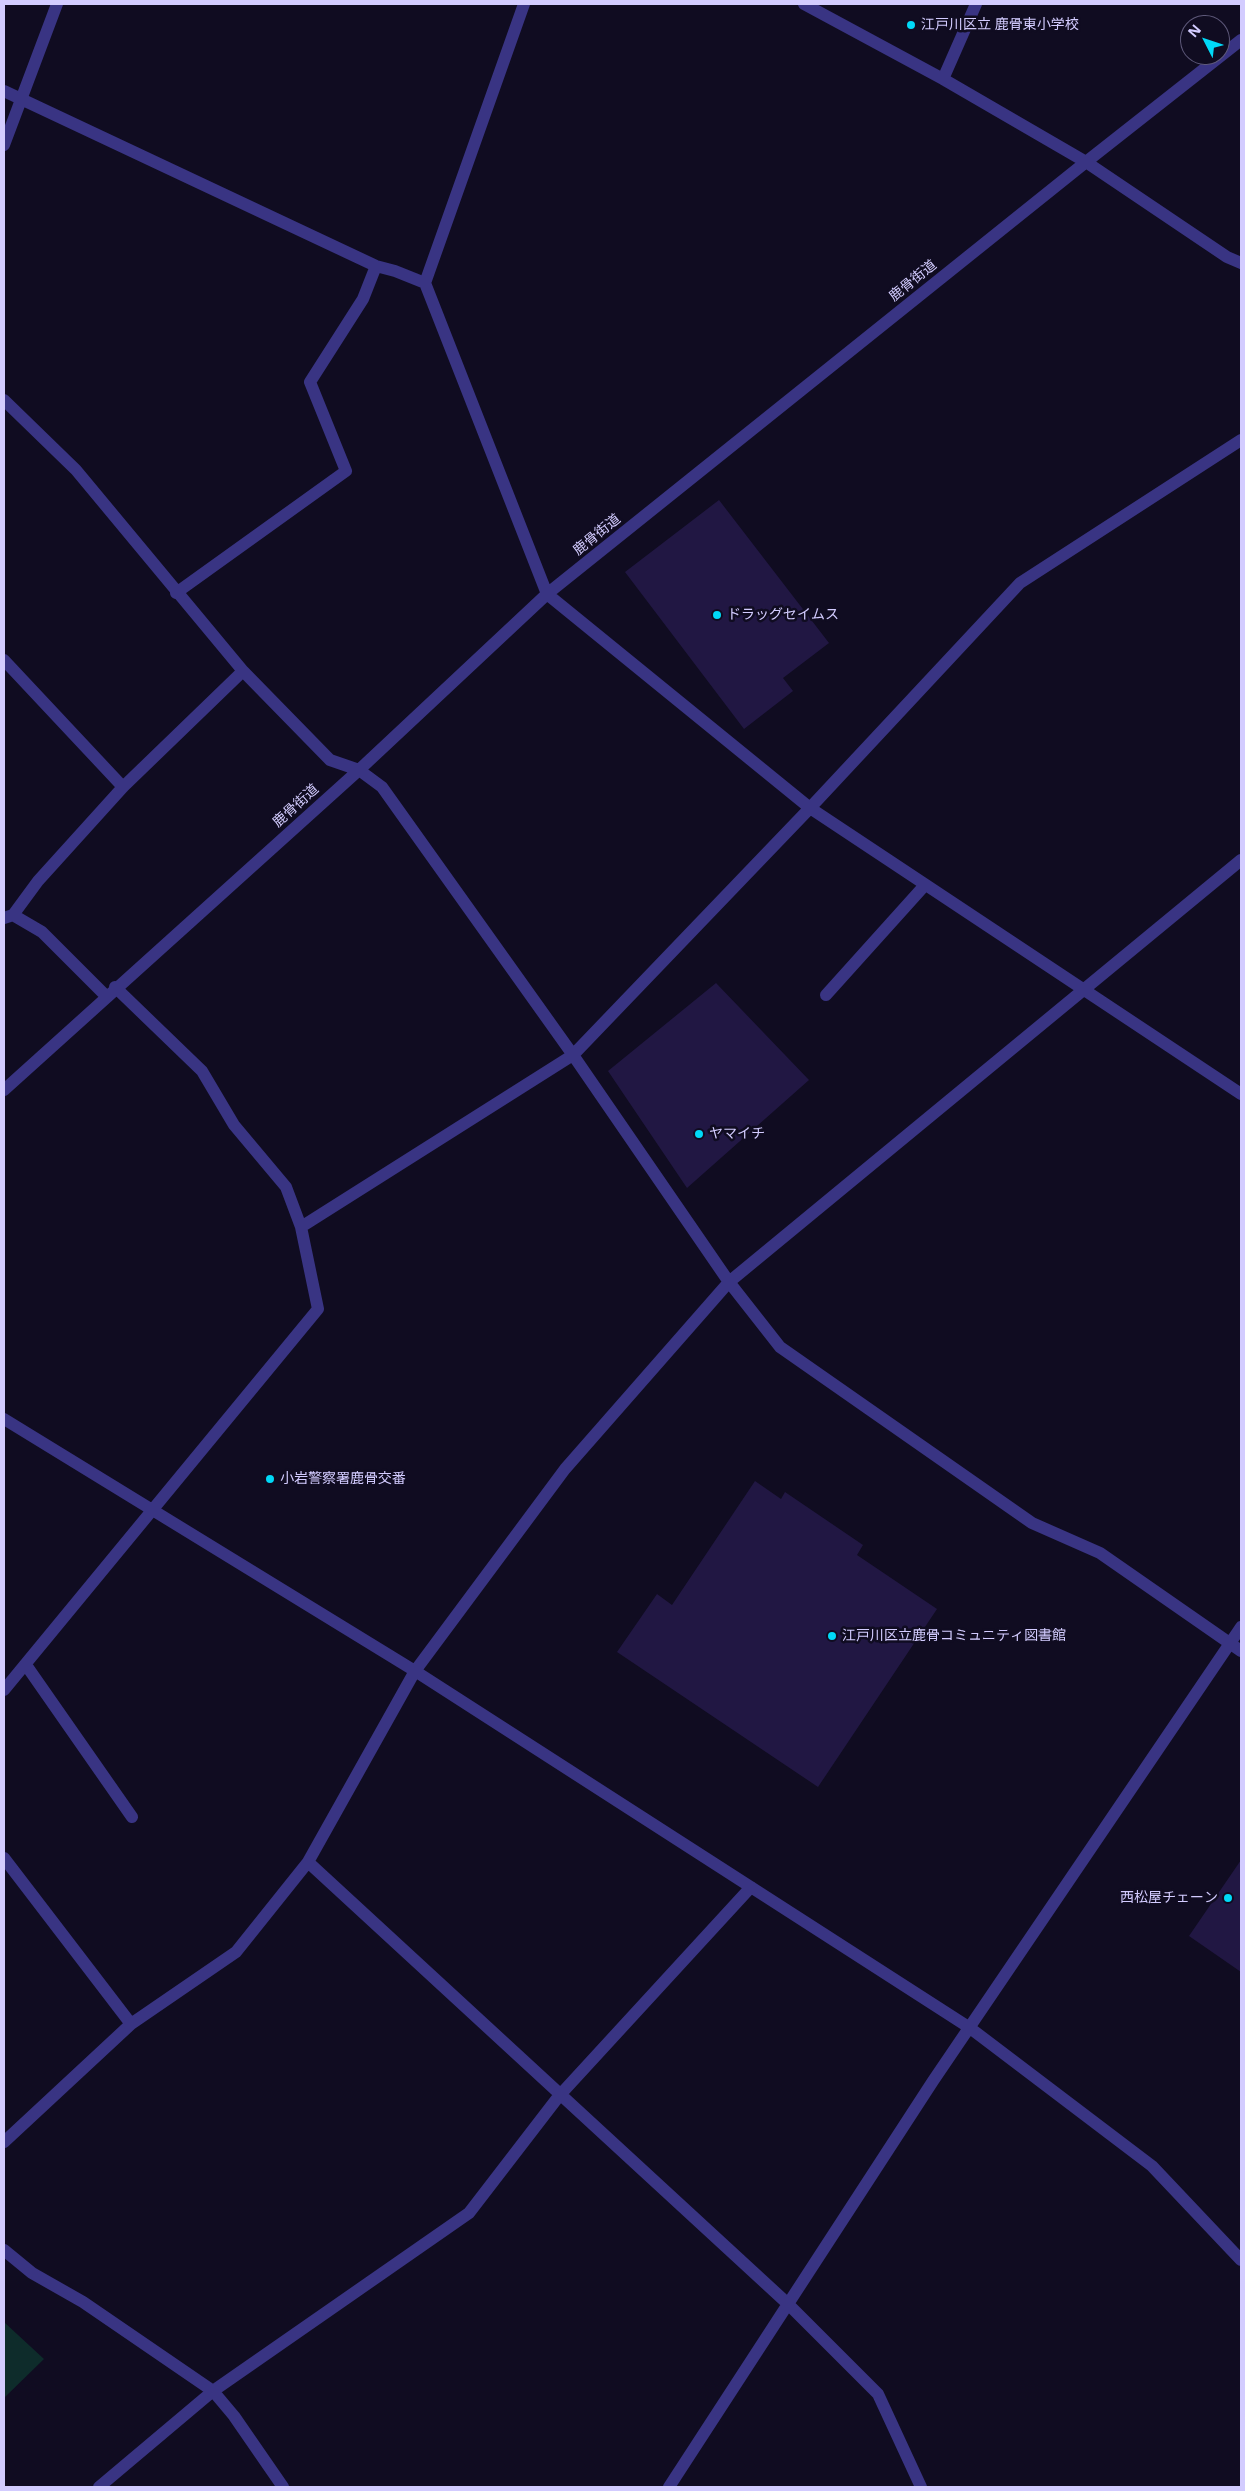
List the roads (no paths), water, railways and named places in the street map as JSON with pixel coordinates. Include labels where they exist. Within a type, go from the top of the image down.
[{"type":"street","points":[[4,145],[57,4]]},
{"type":"street","points":[[524,4],[426,283],[547,594],[810,808],[1241,1094]]},
{"type":"street","points":[[804,4],[943,79],[1086,162],[1227,257],[1241,263]]},
{"type":"street","points":[[943,79],[976,4]]},
{"type":"street","name":"鹿骨街道","points":[[4,1090],[110,992],[359,770],[547,594],[1241,40]]},
{"type":"street","points":[[4,91],[376,266],[426,283]]},
{"type":"street","points":[[176,593],[346,471],[310,382],[363,299],[376,266]]},
{"type":"street","points":[[4,400],[76,470],[176,593],[243,671],[330,760],[359,770],[382,787],[573,1055],[729,1282],[780,1347],[1032,1523],[1100,1553],[1236,1647]]},
{"type":"street","points":[[301,1228],[573,1055],[810,808],[1020,583],[1241,440]]},
{"type":"street","points":[[4,660],[123,787]]},
{"type":"street","points":[[4,1690],[152,1508],[318,1309],[301,1228],[286,1187],[234,1125],[202,1071],[42,932],[8,916],[123,787],[243,671]]},
{"type":"street","points":[[4,2142],[131,2024],[236,1952],[308,1862],[415,1671],[565,1469],[729,1282],[1241,860]]},
{"type":"street","points":[[826,995],[925,885]]},
{"type":"street","points":[[4,1419],[415,1671],[970,2028],[1152,2166],[1241,2260]]},
{"type":"street","points":[[669,2487],[970,2028],[1236,1647],[1241,1627]]},
{"type":"street","points":[[26,1665],[132,1817]]},
{"type":"street","points":[[4,1858],[131,2024]]},
{"type":"street","points":[[308,1862],[559,2096],[788,2304],[878,2394],[921,2487]]},
{"type":"street","points":[[98,2487],[213,2392],[469,2213],[559,2096],[751,1887]]},
{"type":"street","points":[[4,2250],[32,2273],[83,2302],[213,2392],[234,2416],[283,2487]]},
{"type":"place","name":"江戸川区立 鹿骨東小学校","points":[[911,25]]},
{"type":"place","name":"ドラッグセイムス","points":[[717,615]]},
{"type":"place","name":"ヤマイチ","points":[[699,1134]]},
{"type":"place","name":"小岩警察署鹿骨交番","points":[[270,1479]]},
{"type":"place","name":"江戸川区立鹿骨コミュニティ図書館","points":[[832,1636]]},
{"type":"place","name":"西松屋チェーン","points":[[1228,1898]]}]
